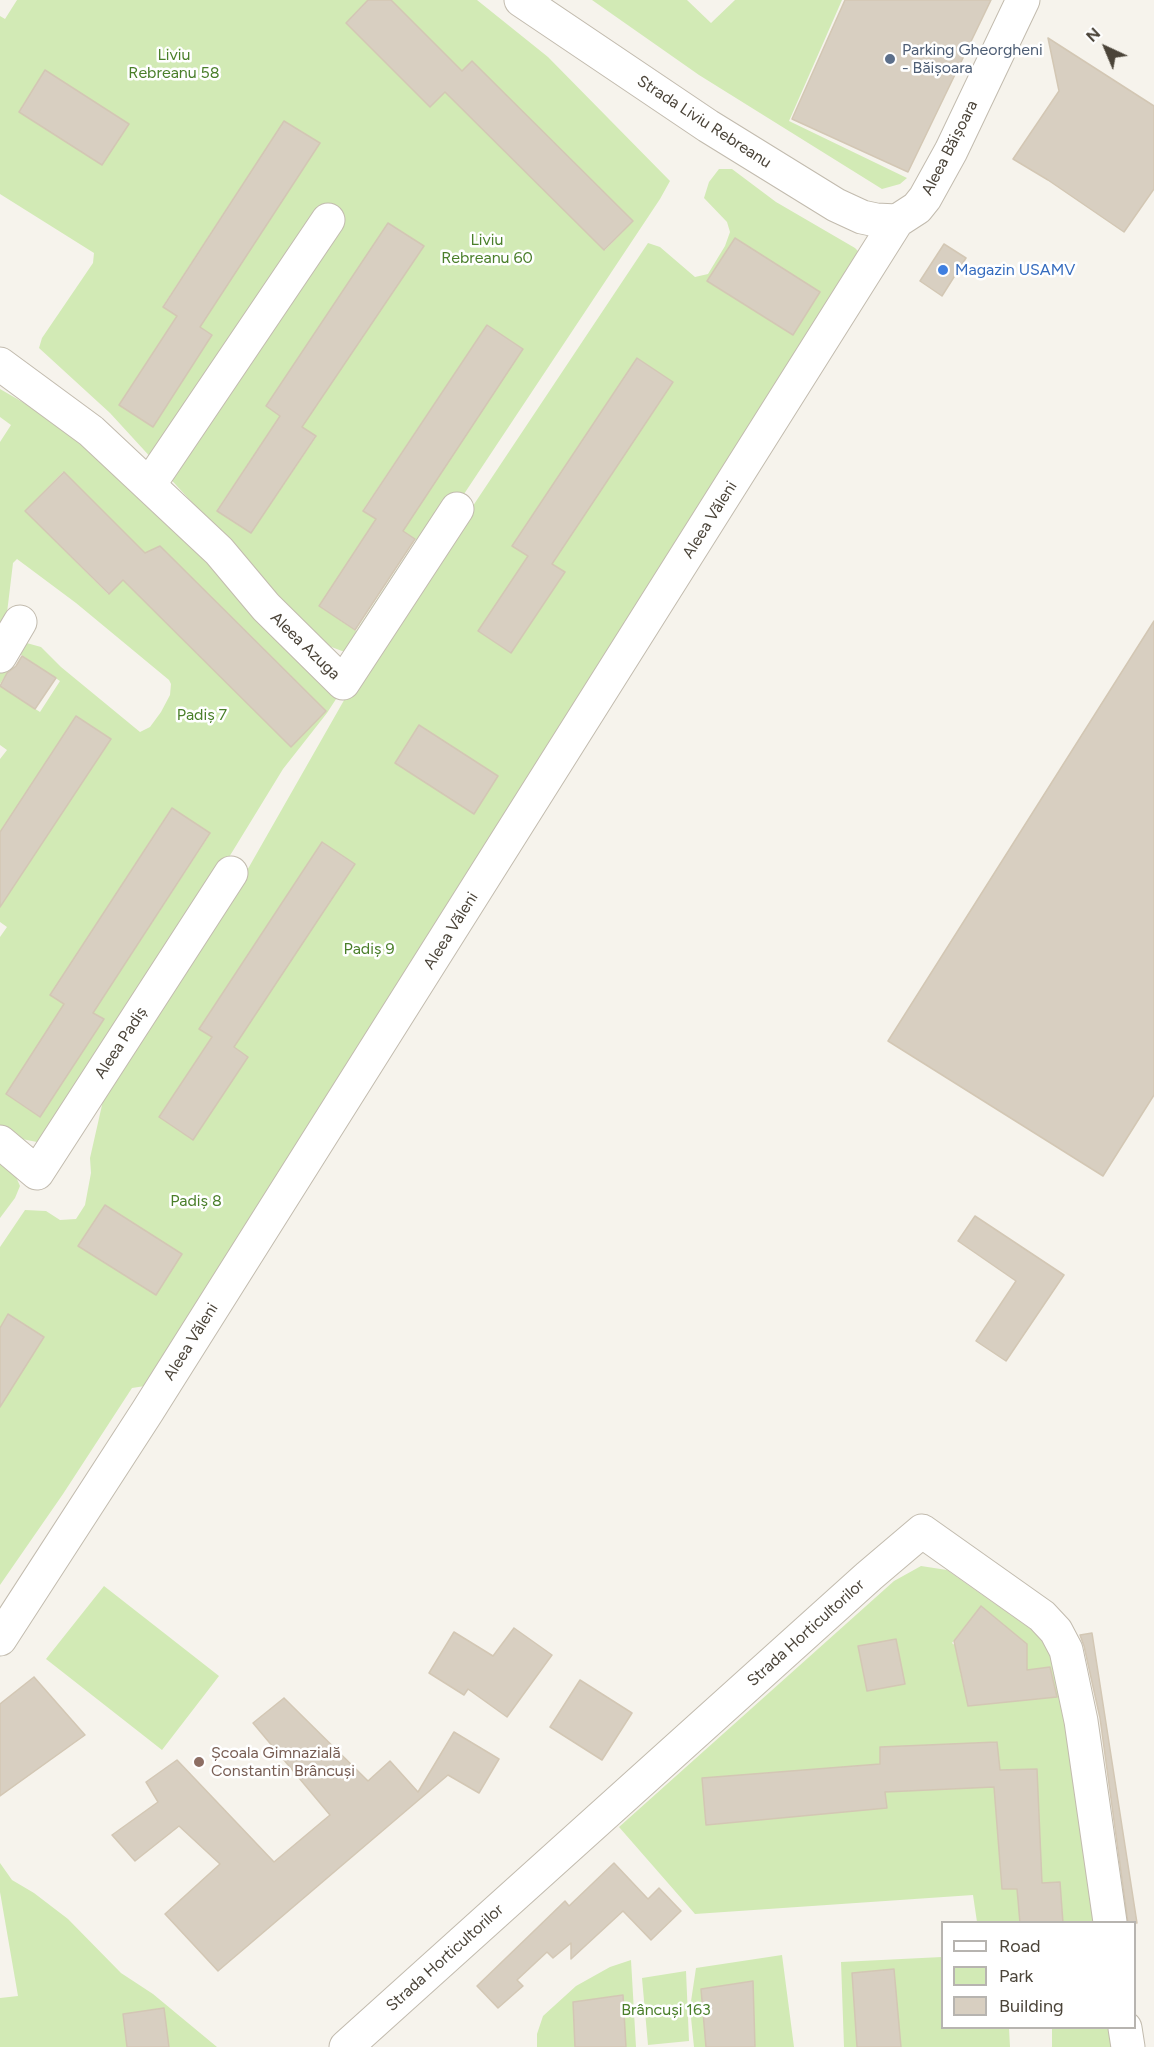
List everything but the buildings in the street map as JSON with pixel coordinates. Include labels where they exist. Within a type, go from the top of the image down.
[{"type":"street","name":"Strada Liviu Rebreanu","points":[[521,0],[708,126],[836,205],[862,217],[897,221]]},
{"type":"street","name":"Aleea Băișoara","points":[[897,221],[917,208],[925,198],[951,151],[1023,0]]},
{"type":"street","points":[[149,485],[328,220]]},
{"type":"street","name":"Aleea Văleni","points":[[0,1639],[172,1371],[897,221]]},
{"type":"street","name":"Aleea Azuga","points":[[0,364],[92,431],[219,551],[266,607],[343,683],[457,509]]},
{"type":"street","points":[[0,656],[20,622]]},
{"type":"street","name":"Aleea Padiș","points":[[0,1142],[37,1173],[231,873]]},
{"type":"street","name":"Strada Horticultorilor","points":[[346,2047],[869,1576],[922,1532],[1042,1616],[1056,1631],[1066,1650],[1081,1721],[1110,1921]]},
{"type":"street","points":[[1125,2029],[1128,2047]]},
{"type":"green space","points":[[17,0],[368,0],[346,23],[430,106],[445,92],[605,250],[633,221],[472,61],[462,71],[391,0],[477,0],[548,57],[670,181],[367,640],[354,653],[321,643],[110,413],[39,348],[42,338],[93,263],[94,253],[0,194],[0,16],[5,19]],"holes":[[[45,71],[128,125],[102,165],[19,111]],[[284,121],[319,144],[200,327],[212,335],[152,426],[177,316],[163,306]],[[388,223],[423,246],[302,427],[316,437],[251,533],[217,510],[280,416],[266,406]],[[487,325],[523,349],[403,531],[416,540],[356,631],[319,606],[376,519],[363,510]]]},
{"type":"green space","points":[[592,0],[687,0],[711,23],[735,0],[842,0],[789,121],[907,178],[900,184],[882,189],[699,75]]},
{"type":"green space","points":[[719,169],[732,169],[776,202],[855,248],[865,258],[145,1386],[132,1388],[0,1585],[0,1407],[44,1337],[9,1315],[0,1328],[0,1247],[25,1210],[46,1211],[60,1220],[76,1219],[85,1205],[91,1173],[90,1158],[107,1083],[249,867],[347,695],[648,243],[660,247],[695,277],[708,274],[725,246],[730,232],[727,222],[704,198],[709,182]],"holes":[[[735,238],[820,292],[708,280]],[[637,358],[673,382],[552,564],[564,572],[511,653],[478,631],[528,556],[513,546]],[[419,725],[498,776],[474,813],[395,763]],[[323,843],[355,864],[234,1047],[247,1057],[200,1029]],[[105,1205],[182,1254],[156,1295],[79,1246]]]},
{"type":"green space","name":"Padiș 7","points":[[0,389],[38,411],[81,441],[310,654],[338,696],[283,769],[147,991],[53,1134],[37,1142],[17,1138],[0,1125],[0,937],[7,927],[0,922],[0,907],[76,717],[0,832],[0,759],[7,750],[0,745],[0,686],[40,712],[60,681],[20,654],[0,684],[0,671],[23,642],[41,647],[61,667],[140,732],[150,727],[161,712],[170,695],[171,684],[76,603],[17,559],[13,563],[6,621],[0,636],[0,442],[11,425],[0,417]],"holes":[[[63,472],[145,553],[160,546],[326,711],[291,746],[123,580],[108,594],[25,511]],[[171,809],[210,834],[93,1013],[103,1020],[40,1117],[6,1094],[64,1004],[50,995]]]},
{"type":"green space","points":[[0,1162],[13,1170],[20,1186],[15,1198],[0,1218]]},
{"type":"green space","points":[[921,1566],[947,1570],[1035,1632],[1056,1656],[1098,1921],[1063,1921],[1060,1882],[1042,1883],[1037,1769],[1000,1770],[996,1742],[881,1747],[880,1764],[703,1778],[706,1825],[885,1792],[994,1787],[1002,1889],[1017,1889],[1020,1921],[977,1921],[973,1895],[695,1914],[619,1827],[894,1581]],"holes":[[[981,1606],[1026,1644],[1027,1670],[1048,1698],[968,1705],[960,1671],[985,1669],[952,1643]],[[896,1639],[905,1684],[867,1691],[858,1646]]]},
{"type":"green space","points":[[104,1586],[219,1676],[162,1750],[46,1659]]},
{"type":"green space","points":[[0,1863],[12,1880],[34,1893],[68,1919],[121,1973],[153,1994],[217,2047],[169,2047],[163,2008],[123,2014],[127,2047],[0,2047],[0,1998],[18,1996],[0,1892]]},
{"type":"green space","points":[[782,1955],[794,2047],[755,2047],[752,1981],[701,1989],[706,2047],[694,2047],[690,2008],[696,1968]]},
{"type":"green space","points":[[941,1957],[941,2029],[1009,2029],[1010,2047],[901,2047],[894,1969],[852,1973],[857,2047],[844,2047],[841,1962]]},
{"type":"green space","points":[[631,1960],[636,2047],[626,2047],[622,1995],[573,2002],[575,2047],[537,2047],[537,2034],[543,2016],[576,1986],[610,1967]]},
{"type":"green space","name":"Brâncuși 163","points":[[686,1971],[689,2041],[648,2045],[642,1978]]},
{"type":"green space","points":[[1052,2029],[1113,2029],[1116,2047],[1052,2047]]},
{"type":"place","name":"Parking Gheorgheni - Băișoara","points":[[890,59]]},
{"type":"place","name":"Magazin USAMV","points":[[943,270]]},
{"type":"place","name":"Școala Gimnazială Constantin Brâncuși","points":[[199,1762]]},
{"type":"park label","name":"Liviu Rebreanu 58","points":[[174,64]]},
{"type":"park label","name":"Liviu Rebreanu 60","points":[[487,249]]},
{"type":"park label","name":"Padiș 9","points":[[369,949]]},
{"type":"park label","name":"Padiș 8","points":[[196,1201]]}]
